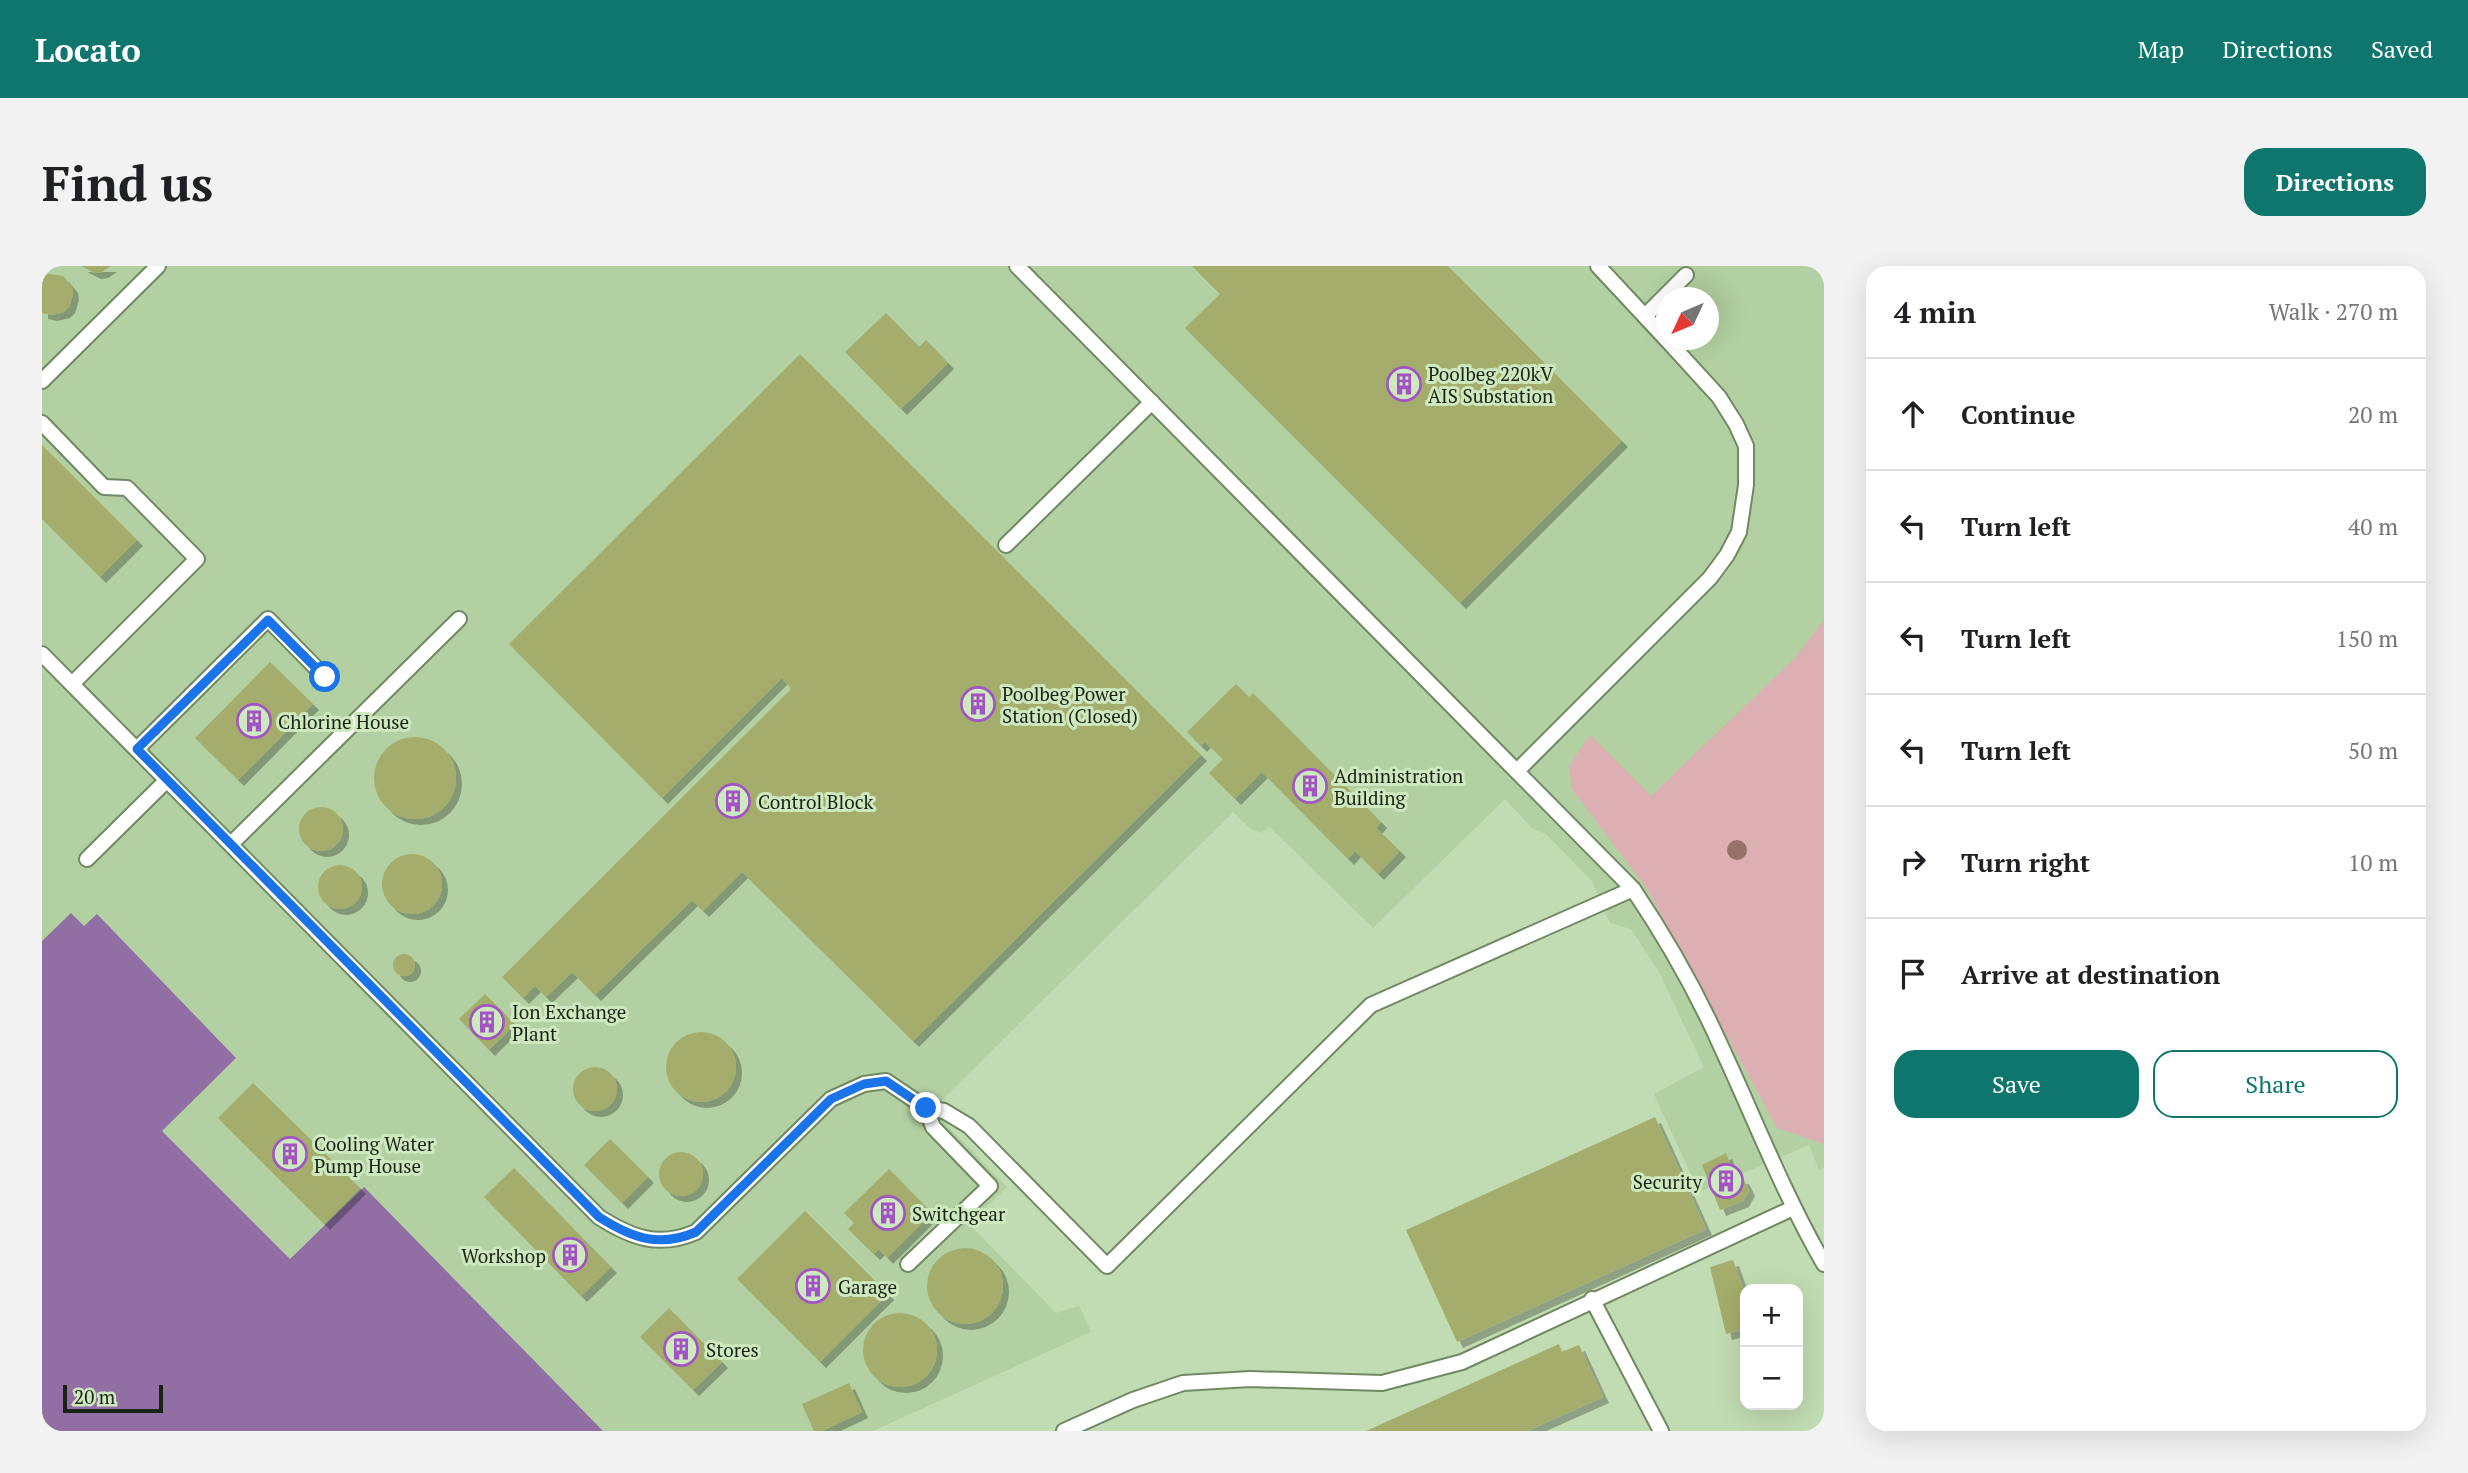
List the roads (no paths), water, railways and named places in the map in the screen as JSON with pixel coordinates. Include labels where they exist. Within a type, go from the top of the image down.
[{"type":"lane","points":[[42,381],[158,266]]},
{"type":"lane","points":[[1017,266],[1633,889],[1667,939],[1718,1040],[1793,1208],[1824,1264]]},
{"type":"lane","points":[[1598,266],[1656,328]]},
{"type":"lane","points":[[1645,316],[1686,275]]},
{"type":"lane","points":[[1517,771],[1710,579],[1739,532],[1746,485],[1746,446],[1719,397],[1677,350]]},
{"type":"lane","points":[[1006,545],[1152,402]]},
{"type":"lane","points":[[42,423],[104,486],[127,488],[197,559],[72,684]]},
{"type":"lane","points":[[137,749],[268,620],[325,677]]},
{"type":"lane","points":[[231,844],[459,620]]},
{"type":"lane","points":[[42,654],[599,1217],[621,1231],[659,1241],[678,1240],[696,1232],[831,1099],[855,1087],[886,1081],[926,1108],[944,1111],[969,1126],[1108,1266],[1371,1005],[1633,889]]},
{"type":"lane","points":[[87,859],[167,780]]},
{"type":"lane","points":[[908,1264],[990,1186],[933,1127],[926,1108]]},
{"type":"lane","points":[[1064,1431],[1133,1399],[1183,1383],[1250,1379],[1382,1383],[1462,1362],[1592,1299],[1793,1208]]},
{"type":"lane","points":[[1592,1299],[1661,1431]]},
{"type":"place","name":"Poolbeg 220kV AIS Substation","points":[[1404,384]]},
{"type":"place","name":"Poolbeg Power Station (Closed)","points":[[978,704]]},
{"type":"place","name":"Chlorine House","points":[[254,721]]},
{"type":"place","name":"Administration Building","points":[[1310,786]]},
{"type":"place","name":"Control Block","points":[[733,801]]},
{"type":"place","name":"Ion Exchange Plant","points":[[487,1022]]},
{"type":"place","name":"Cooling Water Pump House","points":[[290,1154]]},
{"type":"place","name":"Security","points":[[1726,1181]]},
{"type":"place","name":"Switchgear","points":[[888,1213]]},
{"type":"place","name":"Workshop","points":[[570,1255]]},
{"type":"place","name":"Garage","points":[[813,1286]]},
{"type":"place","name":"Stores","points":[[681,1349]]}]
